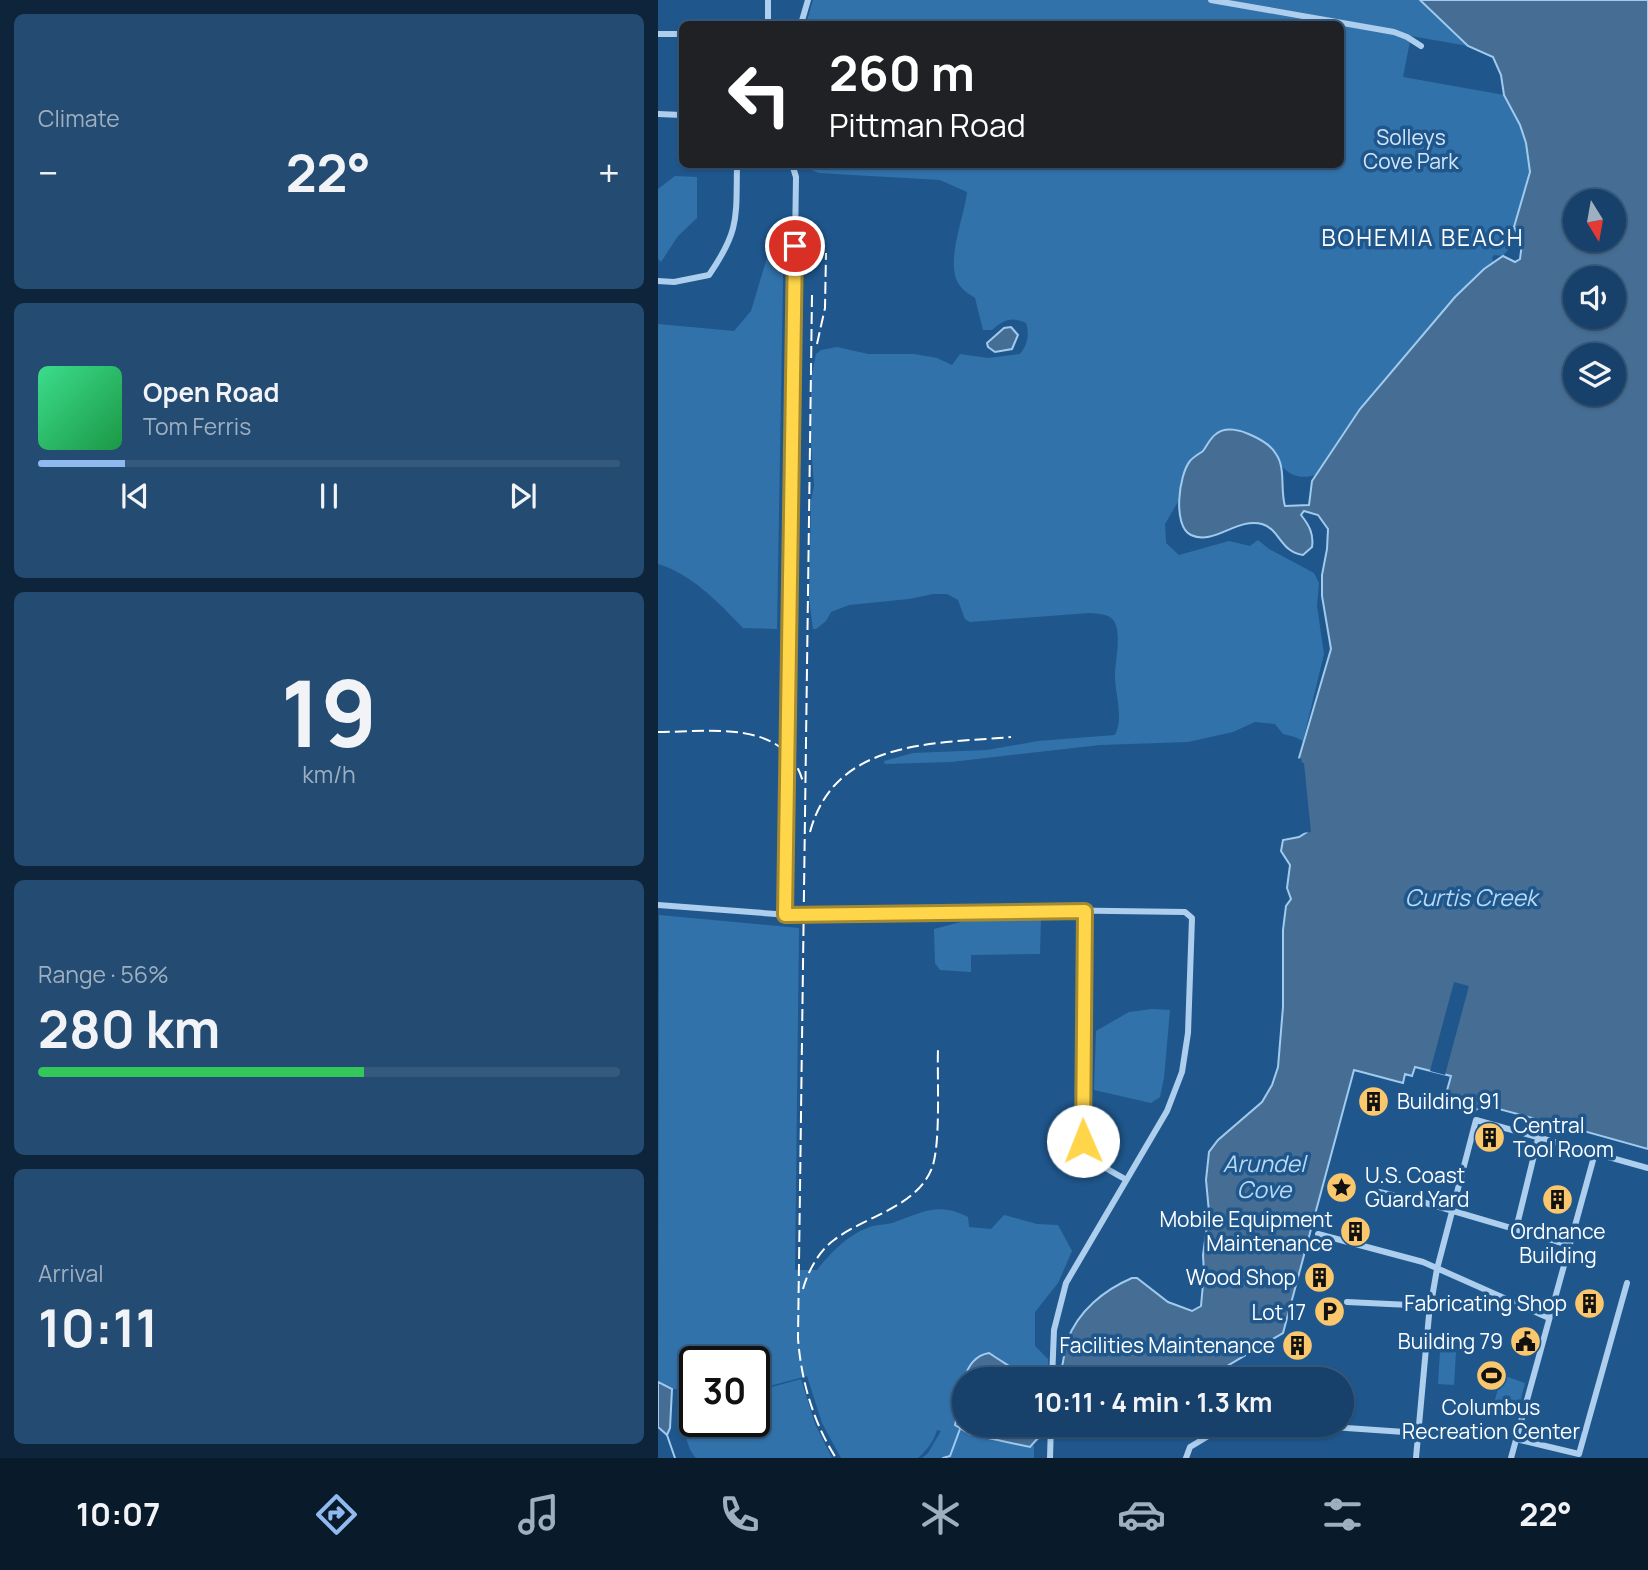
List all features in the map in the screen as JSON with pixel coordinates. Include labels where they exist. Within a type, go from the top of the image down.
[{"type":"street","points":[[768,0],[768,21]]},
{"type":"street","points":[[802,21],[808,0]]},
{"type":"street","points":[[1211,0],[1331,21]]},
{"type":"street","points":[[1344,23],[1394,32],[1420,46]]},
{"type":"street","points":[[658,34],[679,34]]},
{"type":"street","points":[[658,114],[679,115]]},
{"type":"street","points":[[658,282],[674,282],[709,275],[726,250],[735,227],[737,168]]},
{"type":"street","points":[[785,915],[796,177],[793,168]]},
{"type":"street","points":[[658,905],[785,915],[1085,911],[1185,912],[1192,918],[1188,1033],[1182,1072],[1167,1111],[1066,1283],[1054,1330],[1053,1367]]},
{"type":"street","points":[[1085,911],[1083,1141],[1088,1155],[1094,1161],[1125,1179]]},
{"type":"street","points":[[1416,1458],[1437,1269],[1476,1120],[1648,1168]]},
{"type":"street","points":[[1516,1229],[1538,1139]]},
{"type":"street","points":[[1511,1458],[1595,1153]]},
{"type":"street","points":[[1378,1192],[1452,1210],[1569,1245]]},
{"type":"street","points":[[1318,1234],[1423,1262],[1549,1318]]},
{"type":"street","points":[[1516,1439],[1579,1454],[1627,1283]]},
{"type":"street","points":[[1347,1302],[1431,1306]]},
{"type":"street","points":[[1354,1429],[1419,1433]]},
{"type":"street","points":[[1051,1437],[1051,1458]]},
{"type":"street","points":[[1186,1458],[1190,1447],[1207,1437]]},
{"type":"green space","name":"Solleys Cove Park","points":[[813,0],[1420,0],[1468,46],[1411,36],[1403,77],[1504,95],[1520,125],[1526,143],[1530,172],[1511,246],[1503,256],[1494,255],[1494,263],[1455,297],[1360,409],[1340,437],[1327,549],[1328,529],[1318,515],[1304,511],[1301,514],[1312,531],[1312,547],[1287,549],[1269,528],[1252,523],[1281,493],[1285,506],[1309,505],[1312,481],[1316,475],[1301,477],[1288,472],[1272,449],[1242,430],[1189,461],[1178,502],[1165,524],[1166,543],[1179,555],[1229,541],[1250,546],[1258,540],[1269,549],[1314,573],[1319,583],[1317,606],[1324,654],[1303,741],[1283,734],[1275,724],[1255,722],[1233,732],[1188,742],[1100,745],[951,762],[885,764],[884,761],[913,753],[987,750],[1038,741],[1115,735],[1119,721],[1115,676],[1118,633],[1112,618],[1103,614],[970,622],[965,619],[958,600],[947,594],[849,605],[831,612],[826,621],[813,629],[809,598],[811,501],[814,486],[811,379],[816,354],[821,350],[837,347],[868,354],[914,354],[937,358],[952,365],[960,354],[988,358],[1020,354],[1026,344],[1028,331],[1026,323],[1012,320],[992,330],[983,330],[975,298],[963,289],[956,279],[954,256],[967,192],[940,180],[819,173],[806,168],[1344,168],[1344,21],[807,21]]},
{"type":"green space","points":[[675,176],[697,177],[697,218],[678,236],[661,262],[658,259],[658,189]]},
{"type":"green space","points":[[784,223],[777,629],[743,628],[694,582],[658,564],[658,324],[734,331],[751,311],[777,224]]},
{"type":"green space","points":[[659,915],[799,928],[795,1270],[817,1270],[842,1244],[865,1229],[931,1210],[957,1212],[968,1217],[969,1227],[991,1229],[1004,1215],[1037,1224],[1058,1225],[1072,1251],[1058,1283],[1035,1312],[1035,1346],[1048,1359],[1048,1367],[1012,1367],[995,1355],[982,1367],[952,1367],[952,1437],[1042,1437],[1031,1446],[1034,1446],[1034,1458],[922,1458],[941,1431],[937,1430],[930,1445],[918,1458],[841,1458],[822,1423],[807,1376],[770,1386],[770,1346],[679,1346],[679,1389],[658,1382]]},
{"type":"green space","points":[[1041,917],[1040,954],[971,955],[971,972],[940,970],[935,963],[934,929],[972,919]]},
{"type":"green space","points":[[1170,1010],[1160,1097],[1151,1103],[1094,1090],[1096,1031],[1129,1012]]},
{"type":"green space","points":[[1440,1351],[1456,1352],[1454,1385],[1438,1384]]},
{"type":"green space","points":[[1502,1375],[1525,1383],[1518,1410],[1494,1403]]},
{"type":"green space","points":[[801,1379],[815,1424],[832,1458],[696,1458],[686,1437],[770,1437],[770,1388]]},
{"type":"water","name":"Curtis Creek","points":[[1420,0],[1648,0],[1648,1149],[1566,1126],[1557,1133],[1550,1131],[1547,1122],[1484,1105],[1474,1111],[1469,1109],[1465,1100],[1446,1094],[1451,1076],[1415,1067],[1412,1076],[1405,1074],[1403,1083],[1354,1070],[1283,1333],[1225,1367],[1061,1367],[1067,1341],[1085,1311],[1102,1295],[1132,1278],[1137,1278],[1168,1302],[1192,1311],[1201,1306],[1203,1255],[1209,1212],[1206,1180],[1209,1152],[1218,1140],[1262,1102],[1278,1067],[1283,1007],[1283,930],[1286,906],[1291,899],[1287,888],[1290,865],[1281,851],[1283,840],[1299,837],[1307,832],[1299,758],[1331,649],[1322,596],[1328,529],[1318,515],[1304,511],[1301,515],[1310,530],[1312,547],[1303,555],[1289,550],[1273,531],[1262,524],[1244,524],[1208,537],[1191,535],[1185,530],[1179,511],[1183,477],[1191,460],[1203,451],[1216,434],[1224,430],[1243,432],[1258,438],[1274,451],[1281,466],[1285,506],[1309,505],[1312,481],[1360,409],[1455,297],[1484,269],[1503,256],[1515,262],[1520,259],[1522,243],[1514,227],[1530,172],[1526,143],[1504,95],[1501,75],[1493,57],[1468,46]]},
{"type":"water","points":[[1011,327],[1018,335],[1012,349],[995,352],[988,347],[987,343],[1004,328]]},
{"type":"water","name":"Curtis Creek","points":[[989,1353],[1011,1367],[970,1367],[980,1356]]},
{"type":"water","points":[[658,1382],[672,1389],[670,1428],[667,1435],[658,1427]]},
{"type":"water","points":[[984,1437],[1038,1437],[1030,1447]]},
{"type":"pier","points":[[1301,758],[1304,763],[1311,832],[1301,833],[1303,831],[1296,759]]},
{"type":"pier","points":[[1454,982],[1469,986],[1445,1075],[1430,1071]]},
{"type":"waterway","points":[[667,1435],[675,1458]]},
{"type":"waterway","points":[[943,1458],[950,1456],[957,1437]]},
{"type":"railway","points":[[817,344],[825,308],[826,253]]},
{"type":"railway","points":[[812,295],[798,1338],[810,1400],[821,1430],[836,1458]]},
{"type":"railway","points":[[658,732],[722,731],[763,738],[780,747],[794,761],[803,782]]},
{"type":"railway","points":[[810,832],[823,802],[841,779],[864,763],[891,752],[920,746],[1011,737]]},
{"type":"railway","points":[[803,1289],[815,1262],[829,1245],[846,1232],[902,1202],[924,1182],[932,1168],[937,1143],[938,1049]]},
{"type":"place","name":"Building 91","points":[[1374,1101]]},
{"type":"place","name":"Central Tool Room","points":[[1490,1137]]},
{"type":"place","name":"U.S. Coast Guard Yard","points":[[1342,1187]]},
{"type":"place","name":"Ordnance Building","points":[[1558,1199]]},
{"type":"place","name":"Mobile Equipment Maintenance","points":[[1356,1231]]},
{"type":"place","name":"Wood Shop","points":[[1319,1277]]},
{"type":"place","name":"Fabricating Shop","points":[[1590,1303]]},
{"type":"place","name":"Lot 17","points":[[1329,1312]]},
{"type":"place","name":"Building 79","points":[[1526,1341]]},
{"type":"place","name":"Facilities Maintenance","points":[[1298,1345]]},
{"type":"place","name":"Columbus Recreation Center","points":[[1491,1375]]},
{"type":"district","name":"BOHEMIA BEACH","points":[[1423,237]]},
{"type":"route","points":[[795,246],[785,915],[1085,911],[1083,1141]]},
{"type":"water label","name":"Arundel Cove","points":[[1264,1176]]}]
